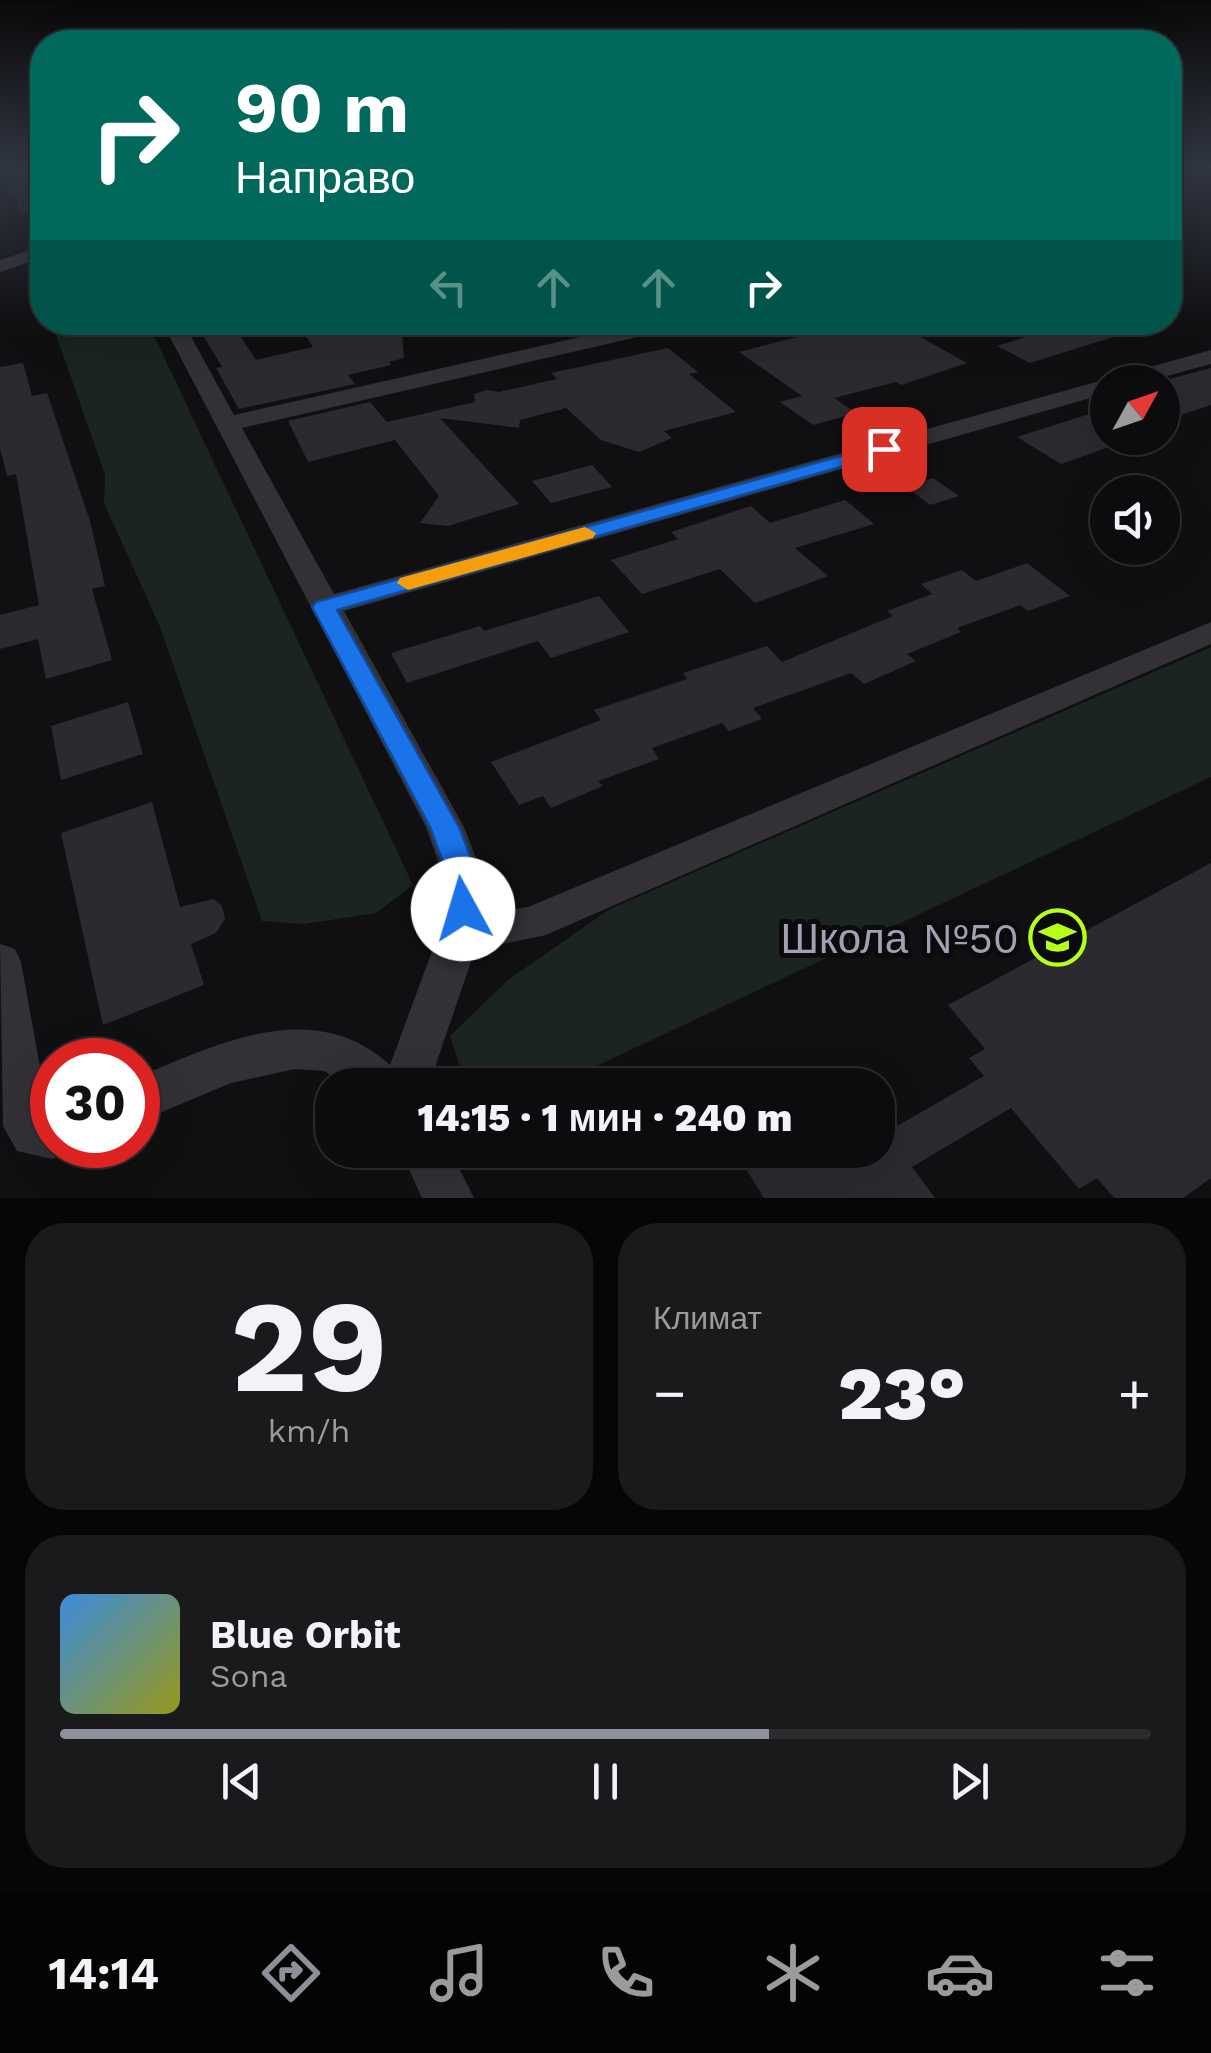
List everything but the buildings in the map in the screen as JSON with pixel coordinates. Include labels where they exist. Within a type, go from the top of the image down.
[{"type":"street","points":[[0,266],[30,256]]},
{"type":"street","points":[[179,335],[444,827],[466,884],[459,935],[413,1068]]},
{"type":"street","points":[[228,424],[620,335]]},
{"type":"street","points":[[1180,366],[1211,357]]},
{"type":"street","points":[[324,607],[1090,391]]},
{"type":"street","points":[[459,935],[532,923],[1211,632]]},
{"type":"street","points":[[0,962],[30,1129]]},
{"type":"street","points":[[160,1091],[238,1058],[318,1047],[347,1054],[362,1068]]},
{"type":"street","points":[[433,1168],[449,1198]]},
{"type":"shaded area","points":[[56,335],[154,335],[413,885],[376,913],[305,924],[262,921],[160,627],[104,503],[105,475]]},
{"type":"shaded area","points":[[1211,647],[1211,777],[592,1068],[460,1068],[450,1036],[508,980],[610,909]]},
{"type":"slow traffic","points":[[408,583],[585,533]]},
{"type":"place","name":"Школа №50","points":[[1058,938]]},
{"type":"route","points":[[463,909],[466,884],[444,827],[324,607],[884,449]]}]
